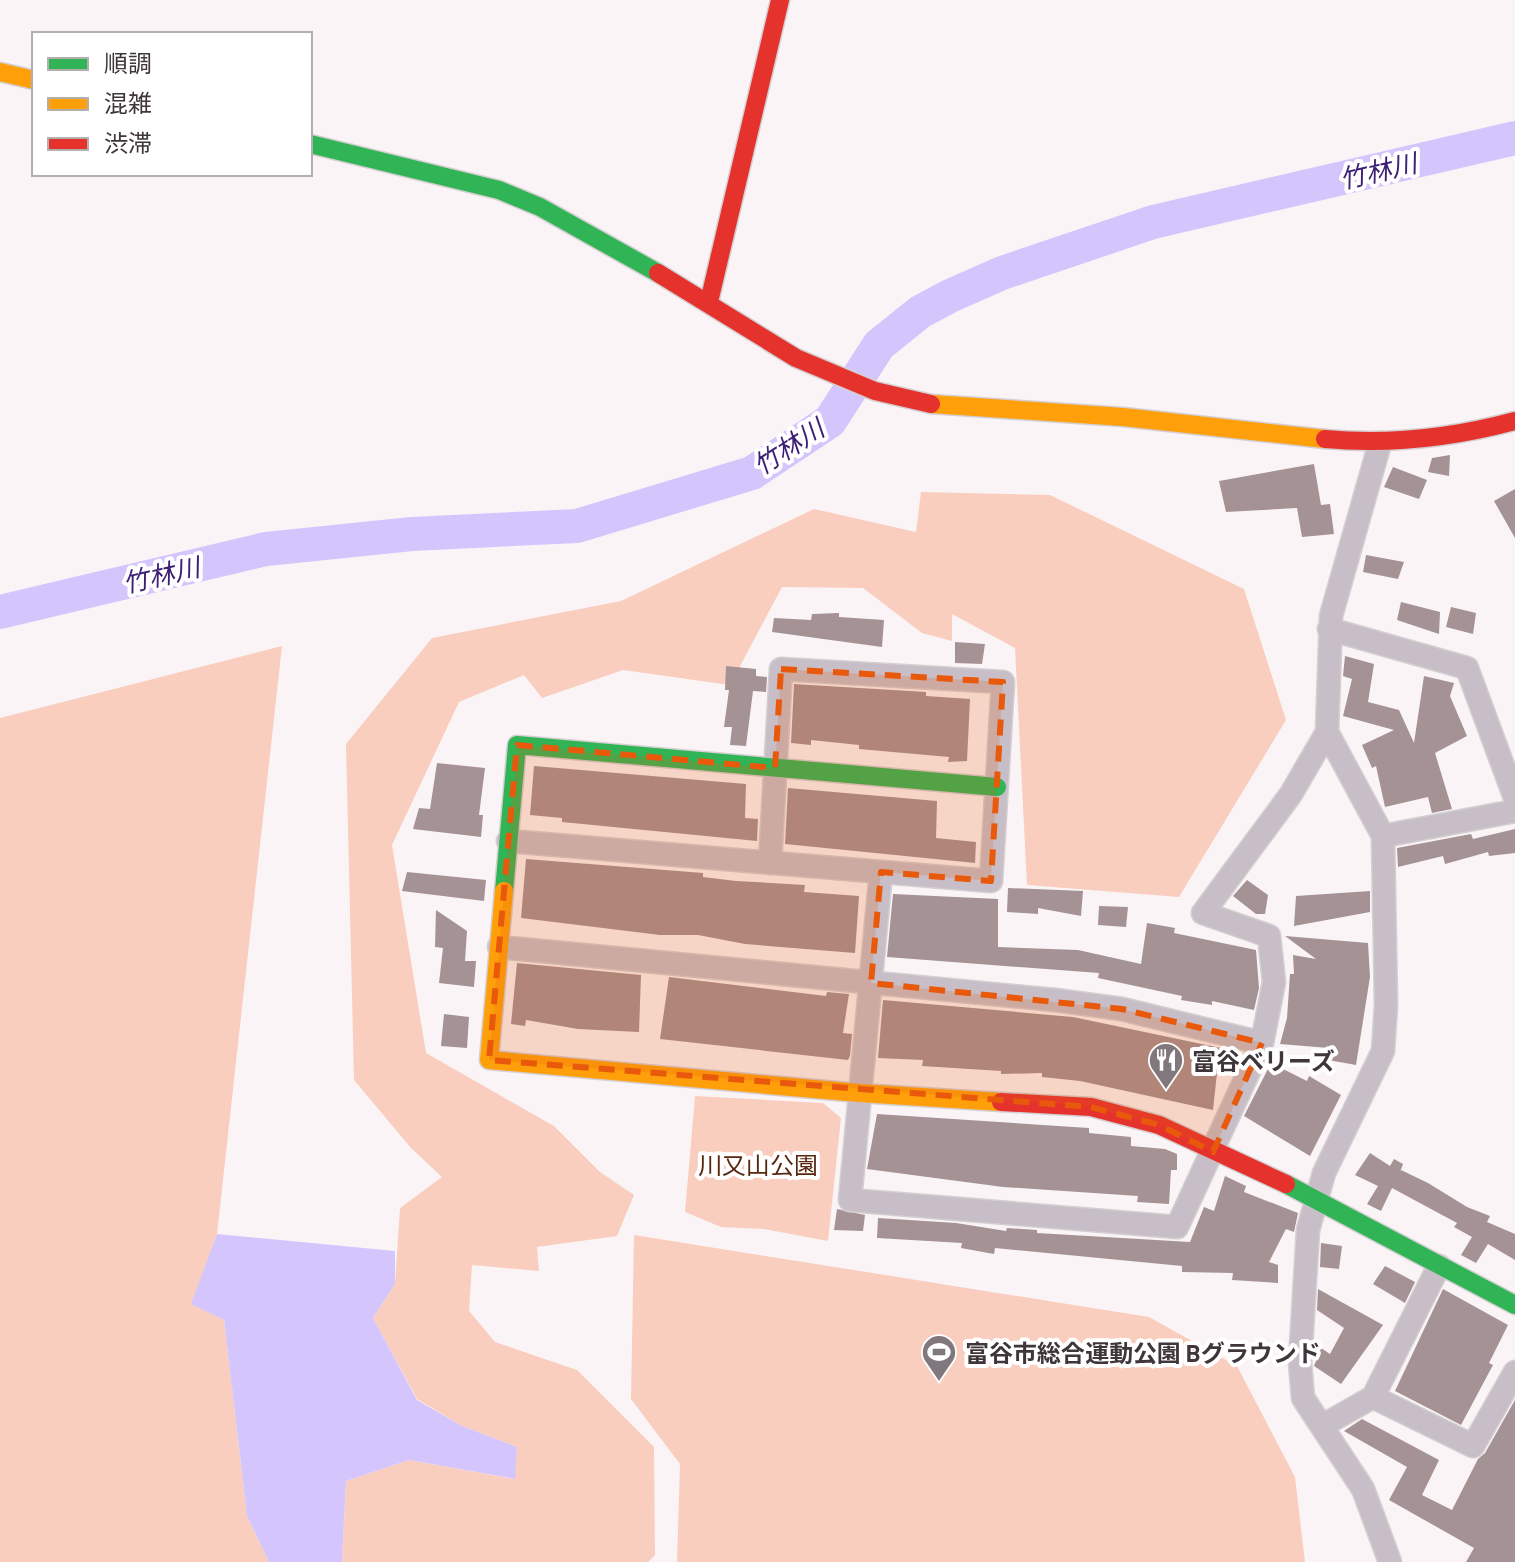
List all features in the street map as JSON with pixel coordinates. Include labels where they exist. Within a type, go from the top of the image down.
[{"type":"street","points":[[709,302],[780,0]]},
{"type":"street","points":[[0,72],[32,80]]},
{"type":"street","points":[[312,144],[499,190],[595,236],[709,302],[796,358],[875,391],[947,408],[1145,418],[1380,443],[1440,439],[1515,421]]},
{"type":"street","points":[[881,872],[850,1200],[1177,1227],[1262,1043],[1274,982],[1269,936],[1203,913],[1291,794],[1327,732],[1329,629],[1380,443]]},
{"type":"street","points":[[1329,629],[1467,668],[1515,798]]},
{"type":"street","points":[[508,841],[770,863],[991,881],[1003,682],[781,669],[770,863]]},
{"type":"street","points":[[1327,732],[1383,836],[1386,1005],[1383,1051],[1324,1173],[1308,1230],[1300,1363],[1303,1398],[1363,1489],[1390,1562]]},
{"type":"street","points":[[997,787],[517,745],[489,1060],[859,1093],[1091,1107],[1159,1125],[1316,1198],[1515,1305]]},
{"type":"street","points":[[1383,836],[1515,811]]},
{"type":"street","points":[[499,947],[1122,1009],[1262,1043]]},
{"type":"street","points":[[1322,1426],[1373,1397],[1439,1266]]},
{"type":"street","points":[[1373,1397],[1473,1446],[1515,1372]]},
{"type":"highlighted area","points":[[781,669],[1003,682],[991,881],[881,872],[871,983],[1122,1009],[1262,1043],[1213,1152],[1159,1125],[1091,1107],[489,1060],[517,745],[775,768]]},
{"type":"green space","points":[[921,492],[1050,495],[1244,589],[1286,720],[1179,897],[1027,885],[1015,648],[952,614],[952,641],[922,633],[863,588],[782,587],[730,685],[623,670],[542,698],[524,675],[459,702],[392,845],[426,1053],[554,1126],[600,1172],[634,1195],[617,1236],[537,1247],[539,1271],[472,1265],[469,1311],[495,1342],[577,1370],[654,1447],[655,1555],[648,1562],[342,1562],[346,1481],[409,1460],[514,1479],[517,1447],[462,1426],[417,1399],[373,1318],[395,1284],[400,1208],[442,1177],[411,1148],[354,1080],[346,744],[432,638],[621,601],[814,509],[916,532]]},
{"type":"green space","points":[[282,646],[217,1234],[192,1304],[224,1320],[247,1516],[269,1562],[0,1562],[0,718]]},
{"type":"green space","name":"川又山公園","points":[[695,1096],[823,1103],[841,1118],[828,1241],[764,1229],[721,1227],[685,1212]]},
{"type":"green space","name":"富谷市総合運動公園 Bグラウンド","points":[[634,1235],[1149,1317],[1237,1366],[1295,1477],[1305,1562],[677,1562],[680,1464],[631,1399]]},
{"type":"shaded area","points":[[217,1234],[395,1251],[395,1284],[373,1318],[417,1400],[462,1426],[517,1447],[515,1479],[409,1460],[346,1481],[342,1562],[269,1562],[247,1516],[224,1320],[191,1304]]},
{"type":"building","points":[[1450,455],[1449,476],[1428,472],[1432,458]]},
{"type":"building","points":[[1314,464],[1321,505],[1330,504],[1334,534],[1302,537],[1297,508],[1226,512],[1219,481]]},
{"type":"building","points":[[1393,467],[1427,480],[1419,499],[1384,487]]},
{"type":"building","points":[[1515,489],[1515,538],[1494,501]]},
{"type":"building","points":[[1366,555],[1404,562],[1398,579],[1363,572]]},
{"type":"building","points":[[1401,602],[1440,612],[1439,634],[1397,620]]},
{"type":"building","points":[[1451,607],[1476,613],[1473,634],[1446,627]]},
{"type":"building","points":[[839,613],[839,617],[884,620],[882,647],[772,632],[774,618],[811,620],[812,614]]},
{"type":"building","points":[[955,642],[985,644],[982,664],[955,663]]},
{"type":"building","points":[[1345,656],[1374,664],[1368,702],[1399,710],[1414,743],[1424,676],[1454,683],[1450,696],[1467,736],[1435,753],[1452,809],[1432,813],[1428,797],[1385,807],[1376,766],[1372,768],[1362,745],[1394,730],[1343,716],[1352,679],[1343,676]]},
{"type":"building","points":[[726,666],[756,669],[756,676],[767,677],[766,692],[753,691],[746,746],[730,745],[732,727],[724,727],[729,690],[725,690]]},
{"type":"building","points":[[794,684],[926,692],[926,696],[970,699],[967,761],[948,762],[949,757],[859,749],[859,745],[811,740],[811,745],[791,743]]},
{"type":"building","points":[[437,763],[485,768],[479,815],[483,815],[481,837],[413,829],[419,808],[430,809]]},
{"type":"building","points":[[534,766],[746,784],[745,818],[758,819],[757,841],[562,822],[562,818],[530,815]]},
{"type":"building","points":[[788,788],[937,801],[936,838],[976,842],[975,863],[785,844]]},
{"type":"building","points":[[1515,829],[1515,853],[1489,856],[1488,852],[1445,864],[1443,856],[1398,867],[1397,848],[1471,834],[1473,839]]},
{"type":"building","points":[[526,859],[703,873],[703,877],[736,881],[805,885],[804,892],[859,896],[855,953],[745,944],[698,935],[660,935],[521,918]]},
{"type":"building","points":[[407,872],[486,880],[484,901],[402,891]]},
{"type":"building","points":[[1247,880],[1268,895],[1265,914],[1256,914],[1233,896]]},
{"type":"building","points":[[1008,888],[1083,891],[1081,916],[1038,908],[1038,914],[1007,912]]},
{"type":"building","points":[[1370,891],[1370,912],[1294,926],[1296,896]]},
{"type":"building","points":[[893,894],[998,899],[998,947],[1078,950],[1141,964],[1147,923],[1175,928],[1174,933],[1256,950],[1259,988],[1254,1010],[1212,1001],[1212,1005],[1181,1000],[1182,996],[1098,978],[1099,973],[887,957]]},
{"type":"building","points":[[1099,906],[1128,907],[1126,927],[1098,925]]},
{"type":"building","points":[[436,910],[467,931],[465,961],[476,961],[474,987],[439,983],[443,948],[435,947]]},
{"type":"building","points":[[1285,936],[1368,943],[1370,977],[1356,1065],[1328,1060],[1329,1048],[1280,1044],[1287,1018],[1290,974],[1294,974],[1293,955],[1316,959]]},
{"type":"building","points":[[517,963],[641,975],[639,1032],[578,1029],[526,1020],[525,1026],[511,1024]]},
{"type":"building","points":[[669,977],[826,996],[827,992],[849,994],[843,1033],[852,1034],[850,1056],[848,1060],[660,1039]]},
{"type":"building","points":[[883,1000],[1073,1017],[1240,1052],[1236,1067],[1218,1064],[1213,1110],[1080,1081],[1042,1077],[1042,1073],[1001,1074],[1001,1071],[922,1066],[923,1060],[878,1058]]},
{"type":"building","points":[[444,1014],[469,1017],[467,1048],[441,1046]]},
{"type":"building","points":[[1271,1063],[1307,1081],[1309,1076],[1341,1095],[1310,1156],[1244,1116]]},
{"type":"building","points":[[877,1114],[1089,1128],[1089,1133],[1131,1137],[1131,1146],[1165,1149],[1177,1154],[1177,1170],[1171,1170],[1169,1204],[1137,1202],[1138,1196],[1003,1187],[867,1169]]},
{"type":"building","points":[[1370,1153],[1390,1166],[1394,1159],[1403,1164],[1400,1172],[1428,1183],[1467,1207],[1490,1216],[1487,1222],[1515,1234],[1515,1260],[1488,1244],[1476,1263],[1461,1255],[1472,1237],[1454,1227],[1457,1223],[1392,1188],[1381,1211],[1367,1204],[1378,1186],[1355,1175]]},
{"type":"building","points":[[1225,1176],[1246,1186],[1244,1192],[1298,1213],[1294,1232],[1286,1229],[1269,1262],[1278,1265],[1278,1283],[1232,1280],[1233,1273],[1182,1272],[1182,1266],[995,1248],[994,1254],[961,1248],[962,1243],[877,1238],[878,1218],[956,1223],[1006,1231],[1007,1228],[1037,1230],[1037,1233],[1190,1242],[1204,1207],[1214,1211]]},
{"type":"building","points":[[837,1209],[865,1215],[863,1231],[834,1230]]},
{"type":"building","points":[[1321,1243],[1342,1246],[1339,1269],[1320,1267]]},
{"type":"building","points":[[1385,1266],[1415,1282],[1405,1303],[1373,1284]]},
{"type":"building","points":[[1318,1289],[1383,1325],[1341,1384],[1314,1366],[1321,1348],[1330,1354],[1344,1328],[1317,1310]]},
{"type":"building","points":[[1443,1289],[1508,1325],[1489,1363],[1493,1365],[1461,1425],[1395,1391]]},
{"type":"building","points":[[1515,1400],[1515,1562],[1466,1562],[1474,1548],[1389,1500],[1407,1467],[1344,1431],[1362,1419],[1439,1460],[1422,1495],[1452,1510],[1478,1459],[1485,1453]]},
{"type":"waterway","name":"竹林川","points":[[0,612],[266,549],[412,534],[577,526],[752,473],[830,421],[879,345],[920,312],[1002,273],[1153,222],[1515,138]]},
{"type":"traffic: fast","points":[[312,144],[499,190],[540,207],[658,273]]},
{"type":"traffic: fast","points":[[504,891],[517,745],[997,787]]},
{"type":"traffic: fast","points":[[1286,1184],[1515,1305]]},
{"type":"traffic: slow","points":[[0,72],[32,80]]},
{"type":"traffic: slow","points":[[931,404],[1123,417],[1325,439]]},
{"type":"traffic: slow","points":[[504,891],[489,1060],[859,1093],[1001,1102]]},
{"type":"traffic: jam","points":[[709,302],[780,0]]},
{"type":"traffic: jam","points":[[658,273],[796,358],[875,391],[931,404]]},
{"type":"traffic: jam","points":[[1325,439],[1421,439],[1515,421]]},
{"type":"traffic: jam","points":[[1001,1102],[1091,1107],[1159,1125],[1286,1184]]},
{"type":"place","name":"富谷ベリーズ","points":[[1166,1091]]},
{"type":"place","name":"富谷市総合運動公園 Bグラウンド","points":[[939,1383]]}]
